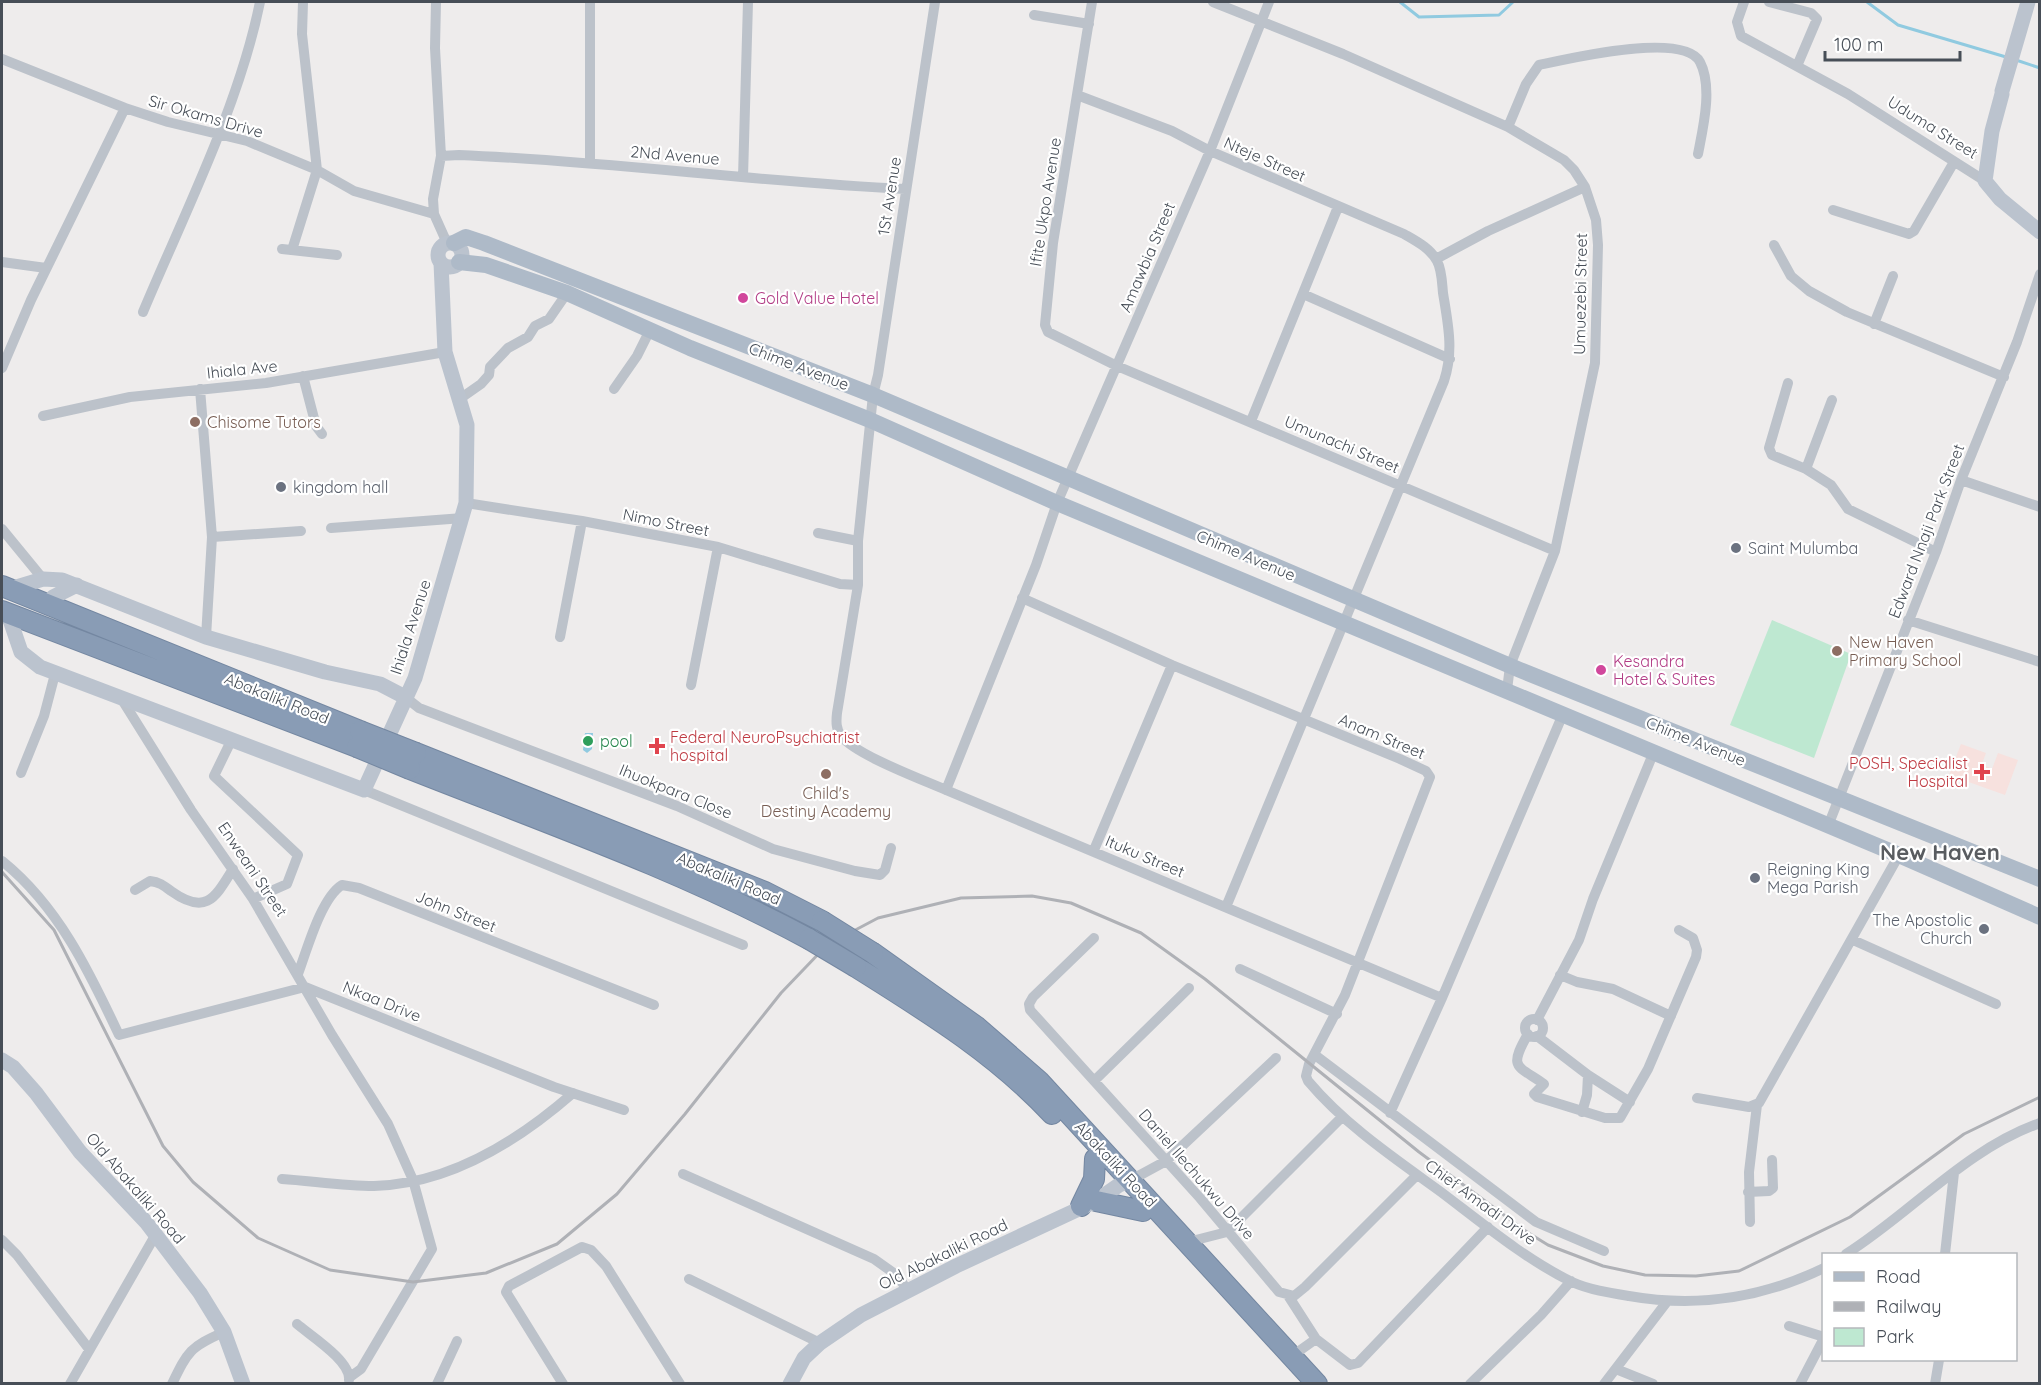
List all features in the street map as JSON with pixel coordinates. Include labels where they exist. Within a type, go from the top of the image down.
[{"type":"highway","name":"Abakaliki Road","points":[[6,588],[358,739],[765,892],[822,921],[873,953],[977,1027],[1022,1065],[1125,1182],[1188,1242],[1317,1383]]},
{"type":"highway","name":"Abakaliki Road","points":[[12,619],[358,739]]},
{"type":"highway","name":"Abakaliki Road","points":[[413,761],[739,901],[856,967],[960,1033],[993,1058],[1046,1107],[1095,1159],[1125,1182],[1143,1211],[1303,1383]]},
{"type":"highway","points":[[1095,1159],[1094,1179],[1088,1203],[1143,1211]]},
{"type":"main road","points":[[1985,181],[1990,141],[2015,41],[2028,2]]},
{"type":"main road","name":"Uduma Street","points":[[1985,181],[1995,194],[2040,232]]},
{"type":"main road","name":"Chime Avenue","points":[[450,243],[466,237],[484,243],[873,395],[1353,601],[2040,879]]},
{"type":"main road","name":"Ihiala Avenue","points":[[6,588],[43,579],[62,580],[206,637],[325,672],[380,684],[405,697],[415,678],[464,510],[468,444],[461,398],[445,352],[442,300],[452,263],[461,250],[450,243]]},
{"type":"main road","name":"Chime Avenue","points":[[452,263],[486,265],[567,293],[650,330],[870,420],[1057,503],[1899,855],[2040,917]]},
{"type":"main road","points":[[48,605],[53,597],[77,585]]},
{"type":"main road","points":[[12,619],[24,656],[55,674],[364,790],[405,697]]},
{"type":"main road","name":"Old Abakaliki Road","points":[[2,1060],[13,1067],[36,1093],[80,1152],[156,1234],[200,1293],[224,1332],[243,1383]]},
{"type":"main road","name":"Old Abakaliki Road","points":[[790,1383],[804,1358],[820,1343],[861,1315],[907,1290],[1088,1203],[1125,1182]]},
{"type":"street","points":[[143,312],[218,133],[253,31],[260,2]]},
{"type":"street","points":[[303,2],[302,34],[317,170],[287,250],[338,255]]},
{"type":"street","points":[[436,2],[435,48],[441,156],[433,199],[434,214],[450,243]]},
{"type":"street","points":[[590,2],[590,162]]},
{"type":"street","points":[[743,177],[748,2]]},
{"type":"street","name":"1St Avenue","points":[[840,735],[836,724],[837,713],[858,585],[858,541],[873,395],[878,375],[935,2]]},
{"type":"street","name":"Ifite Ukpo Avenue","points":[[1092,2],[1053,243],[1045,326],[1055,337],[1117,366]]},
{"type":"street","name":"Umuezebi Street","points":[[1213,2],[1343,54],[1508,127],[1564,160],[1585,187],[1596,220],[1598,245],[1595,363],[1555,550],[1510,666],[1507,690]]},
{"type":"street","name":"Amawbia Street","points":[[946,790],[1057,503],[1210,151],[1269,2]]},
{"type":"street","name":"Uduma Street","points":[[1744,2],[1737,22],[1738,33],[1848,94],[1985,181]]},
{"type":"street","points":[[1769,2],[1811,13],[1817,19],[1797,66]]},
{"type":"street","points":[[1034,15],[1089,24]]},
{"type":"street","points":[[1508,127],[1526,84],[1539,65],[1622,48],[1682,50],[1696,57],[1702,71],[1706,111],[1698,154]]},
{"type":"street","name":"Sir Okams Drive","points":[[2,59],[125,108],[168,122],[247,141],[317,170],[354,191],[434,214]]},
{"type":"street","name":"Nteje Street","points":[[1077,95],[1172,132],[1210,151],[1404,234],[1436,259]]},
{"type":"street","points":[[2,368],[46,268],[125,108]]},
{"type":"street","name":"2Nd Avenue","points":[[441,156],[590,162],[811,184],[905,189]]},
{"type":"street","points":[[1833,210],[1909,234],[1914,231],[1954,162]]},
{"type":"street","points":[[1226,907],[1444,381],[1450,359],[1451,341],[1436,259],[1488,231],[1585,187]]},
{"type":"street","points":[[1251,421],[1338,207]]},
{"type":"street","points":[[1774,245],[1794,280],[1847,312],[2004,377]]},
{"type":"street","points":[[2,262],[46,268]]},
{"type":"street","name":"Edward Nnaji Park Street","points":[[1828,826],[1936,552],[1961,480],[2004,377],[2040,274]]},
{"type":"street","points":[[1874,324],[1893,276]]},
{"type":"street","points":[[461,398],[481,384],[489,375],[490,367],[508,348],[528,337],[535,326],[549,319],[567,293]]},
{"type":"street","points":[[1304,294],[1450,359]]},
{"type":"street","points":[[614,389],[650,330]]},
{"type":"street","name":"Ihiala Ave","points":[[43,416],[130,397],[266,383],[445,352]]},
{"type":"street","name":"Umunachi Street","points":[[1117,366],[1555,550]]},
{"type":"street","points":[[303,376],[316,426],[322,434]]},
{"type":"street","points":[[1788,383],[1769,451],[1779,459],[1806,469],[1831,485],[1848,509],[1936,552]]},
{"type":"street","points":[[200,389],[212,537],[206,637]]},
{"type":"street","points":[[1806,469],[1832,400]]},
{"type":"street","points":[[1961,480],[2040,507]]},
{"type":"street","name":"Nimo Street","points":[[331,528],[464,510],[582,521],[718,547],[840,584],[858,585]]},
{"type":"street","points":[[560,638],[582,521]]},
{"type":"street","points":[[2,529],[43,579]]},
{"type":"street","points":[[212,537],[302,531]]},
{"type":"street","points":[[818,532],[858,541]]},
{"type":"street","points":[[691,685],[718,547]]},
{"type":"street","name":"Anam Street","points":[[1022,598],[1172,664],[1400,759],[1425,771],[1430,777],[1337,1014],[1308,1064],[1306,1076]]},
{"type":"street","points":[[1908,620],[2040,663]]},
{"type":"street","points":[[1094,850],[1172,664]]},
{"type":"street","points":[[21,773],[44,716],[55,674]]},
{"type":"street","name":"Ihuokpara Close","points":[[405,697],[419,708],[677,806],[773,849],[855,871],[880,875],[885,870],[891,848]]},
{"type":"street","name":"Enweani Street","points":[[121,698],[191,810],[253,898],[388,1124],[413,1180],[432,1249],[361,1369],[349,1380]]},
{"type":"street","points":[[1390,1113],[1442,998],[1563,714]]},
{"type":"street","name":"Ituku Street","points":[[840,735],[849,744],[868,755],[946,790],[1094,850],[1442,998]]},
{"type":"street","points":[[232,739],[214,776],[298,855],[287,884],[253,898]]},
{"type":"street","points":[[1630,1102],[1533,1035],[1526,1025],[1530,1020],[1537,1020],[1572,955],[1653,753]]},
{"type":"street","points":[[364,790],[743,945]]},
{"type":"street","points":[[1750,1222],[1748,1192],[1756,1105],[1853,940],[1899,855]]},
{"type":"street","points":[[2,861],[22,877],[50,910],[86,963],[119,1035],[305,987]]},
{"type":"street","points":[[135,890],[150,880],[196,902],[205,903],[212,900],[219,892],[233,869]]},
{"type":"street","name":"John Street","points":[[298,974],[324,908],[333,890],[342,885],[359,888],[654,1005]]},
{"type":"street","points":[[1533,1035],[1519,1053],[1518,1061],[1522,1072],[1544,1084],[1534,1094],[1582,1112],[1616,1119],[1630,1102],[1671,1016],[1697,950],[1689,933],[1679,930]]},
{"type":"street","name":"Daniel Ilechukwu Drive","points":[[1094,938],[1033,997],[1029,1007],[1279,1292],[1289,1297],[1316,1339],[1339,1359],[1350,1365],[1358,1363],[1488,1227]]},
{"type":"street","points":[[1853,940],[1996,1004]]},
{"type":"street","points":[[1240,969],[1337,1014]]},
{"type":"street","points":[[1560,975],[1577,982],[1613,989],[1671,1016]]},
{"type":"street","name":"Nkaa Drive","points":[[305,987],[573,1093],[624,1110]]},
{"type":"street","points":[[1095,1080],[1189,988]]},
{"type":"street","points":[[1315,1055],[1536,1222],[1604,1251]]},
{"type":"street","points":[[1125,1182],[1166,1161],[1276,1058]]},
{"type":"street","points":[[1582,1112],[1587,1095],[1588,1075]]},
{"type":"street","name":"Chief Amadi Drive","points":[[1306,1076],[1342,1117],[1488,1227],[1571,1281],[1603,1292],[1666,1303],[1707,1301],[1759,1293],[1822,1269]]},
{"type":"street","points":[[282,1179],[374,1186],[445,1174],[471,1163],[518,1136],[573,1093]]},
{"type":"street","points":[[1696,1098],[1749,1107],[1756,1105]]},
{"type":"street","points":[[1188,1242],[1227,1232],[1342,1117]]},
{"type":"street","points":[[1847,1253],[1954,1173],[2014,1134],[2040,1123]]},
{"type":"street","points":[[1748,1192],[1769,1191],[1773,1188],[1772,1160]]},
{"type":"street","points":[[1945,1253],[1954,1173]]},
{"type":"street","points":[[683,1174],[874,1259],[898,1276],[907,1290]]},
{"type":"street","points":[[1289,1297],[1305,1287],[1417,1174]]},
{"type":"street","points":[[70,1383],[156,1234]]},
{"type":"street","points":[[2,1240],[17,1255],[89,1349]]},
{"type":"street","points":[[563,1383],[506,1292],[509,1286],[582,1247],[591,1250],[606,1266],[680,1383]]},
{"type":"street","points":[[689,1278],[820,1343]]},
{"type":"street","points":[[1470,1383],[1541,1315],[1571,1281]]},
{"type":"street","points":[[1604,1383],[1666,1303]]},
{"type":"street","points":[[297,1324],[340,1359],[349,1370],[349,1380]]},
{"type":"street","points":[[1788,1326],[1822,1336]]},
{"type":"street","points":[[172,1383],[184,1360],[197,1344],[224,1332]]},
{"type":"street","points":[[1292,1356],[1316,1339]]},
{"type":"street","points":[[436,1383],[457,1341]]},
{"type":"street","points":[[1800,1383],[1822,1341]]},
{"type":"street","points":[[1935,1383],[1937,1361]]},
{"type":"street","points":[[1616,1370],[1653,1383]]},
{"type":"shaded area","name":"POSH, Specialist Hospital","points":[[1961,744],[1986,753],[1982,764],[1992,769],[1998,753],[2018,760],[2005,795],[1949,775]]},
{"type":"green space","points":[[1772,620],[1851,654],[1814,758],[1730,725]]},
{"type":"water","name":"pool","points":[[585,733],[593,733],[592,749],[587,753],[583,750]]},
{"type":"waterway","points":[[1400,2],[1419,17],[1499,15],[1513,2]]},
{"type":"waterway","points":[[1867,2],[1898,25],[2006,57]]},
{"type":"waterway","points":[[2016,60],[2040,68]]},
{"type":"railway","points":[[2,872],[54,930],[163,1146],[193,1182],[258,1238],[330,1270],[413,1282],[486,1273],[557,1244],[617,1194],[685,1114],[781,993],[827,945],[878,918],[961,898],[1032,896],[1071,903],[1141,933],[1205,979],[1419,1152],[1527,1232],[1548,1245],[1603,1266],[1645,1275],[1696,1276],[1739,1271],[1850,1217],[1964,1134],[2040,1097]]},
{"type":"place","name":"Gold Value Hotel","points":[[743,298]]},
{"type":"place","name":"Chisome Tutors","points":[[195,422]]},
{"type":"place","name":"kingdom hall","points":[[281,487]]},
{"type":"place","name":"Saint Mulumba","points":[[1736,548]]},
{"type":"place","name":"New Haven Primary School","points":[[1837,651]]},
{"type":"place","name":"Kesandra Hotel & Suites","points":[[1601,670]]},
{"type":"place","name":"pool","points":[[588,741]]},
{"type":"place","name":"Federal NeuroPsychiatrist hospital","points":[[657,746]]},
{"type":"place","name":"POSH, Specialist Hospital","points":[[1982,772]]},
{"type":"place","name":"Child's Destiny Academy","points":[[826,774]]},
{"type":"place","name":"Reigning King Mega Parish","points":[[1755,878]]},
{"type":"place","name":"The Apostolic Church","points":[[1984,929]]},
{"type":"district","name":"New Haven","points":[[1940,852]]}]
